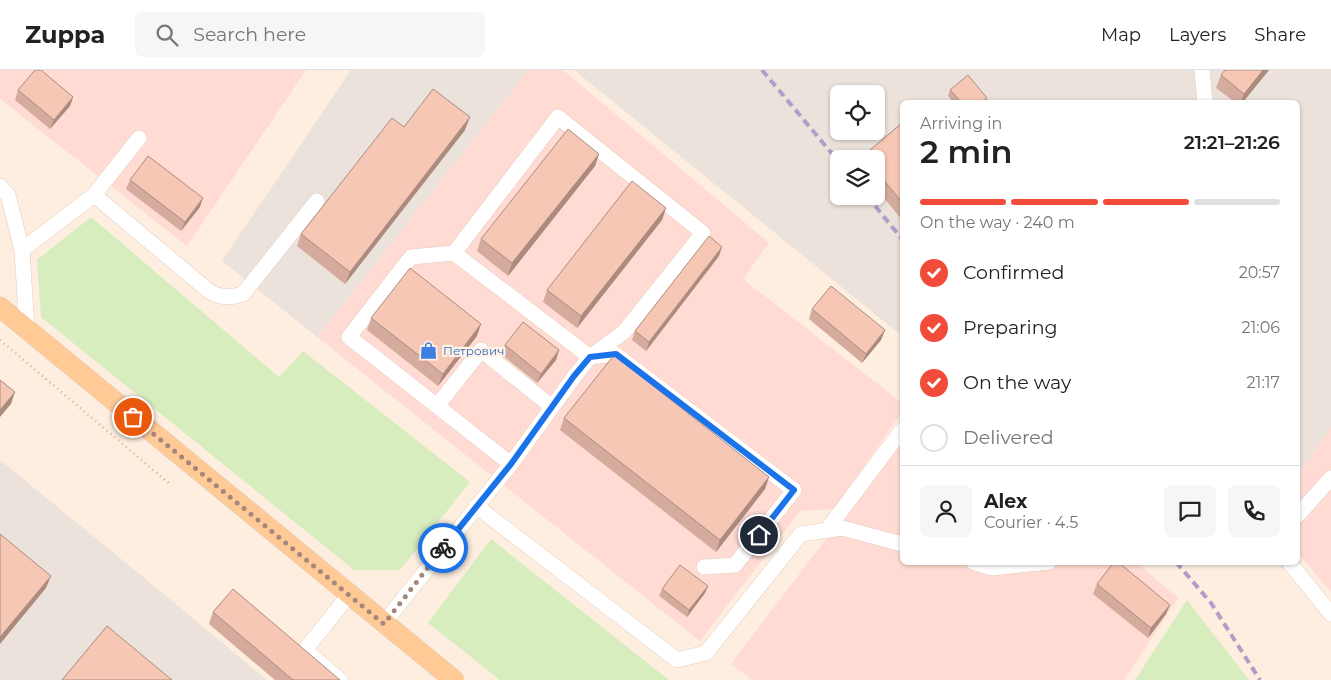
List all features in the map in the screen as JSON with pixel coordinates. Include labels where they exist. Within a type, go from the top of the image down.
[{"type":"main road","points":[[0,307],[454,680]]},
{"type":"lane","points":[[1202,70],[1205,100]]},
{"type":"lane","points":[[384,624],[511,464],[590,357],[624,332],[703,234],[558,117],[454,253]]},
{"type":"lane","points":[[22,250],[94,195],[139,138]]},
{"type":"lane","points":[[0,186],[8,195],[22,250],[27,330]]},
{"type":"lane","points":[[94,195],[210,292],[219,297],[229,298],[242,294],[317,202]]},
{"type":"lane","points":[[511,464],[350,337],[411,257],[454,253],[590,357],[616,354],[794,490],[735,565],[704,567]]},
{"type":"lane","points":[[437,406],[481,350],[552,407]]},
{"type":"lane","points":[[826,530],[900,433]]},
{"type":"lane","points":[[1300,513],[1331,478]]},
{"type":"lane","points":[[476,506],[677,660],[706,653],[800,534],[842,528],[900,543]]},
{"type":"lane","points":[[982,565],[992,568],[1020,565]]},
{"type":"lane","points":[[1291,565],[1331,614]]},
{"type":"lane","points":[[340,680],[305,650],[349,595]]},
{"type":"path","points":[[0,340],[171,485]]},
{"type":"shaded area","points":[[0,70],[306,70],[187,246],[0,99]]},
{"type":"shaded area","points":[[351,70],[529,70],[317,337],[222,261]]},
{"type":"shaded area","points":[[529,70],[563,70],[769,243],[743,279],[900,401],[900,415],[834,509],[800,511],[700,641],[317,337]]},
{"type":"shaded area","points":[[574,70],[1331,70],[1331,427],[1300,472],[1300,100],[900,100],[900,334]]},
{"type":"shaded area","points":[[1331,427],[1331,592],[1300,555],[1300,472]]},
{"type":"shaded area","points":[[900,442],[900,565],[1139,565],[1178,598],[1124,680],[752,680],[731,664]]},
{"type":"shaded area","points":[[0,460],[153,585],[267,680],[0,680]]},
{"type":"green space","points":[[91,217],[279,377],[303,351],[470,482],[400,570],[354,570],[41,317],[37,260]]},
{"type":"green space","points":[[491,539],[669,680],[500,680],[428,623]]},
{"type":"green space","points":[[1187,600],[1249,680],[1135,680]]},
{"type":"building","points":[[35,70],[41,70],[73,97],[54,120],[18,90]]},
{"type":"building","points":[[1225,70],[1263,70],[1244,94],[1221,75]]},
{"type":"building","points":[[968,75],[987,98],[984,100],[959,100],[950,90]]},
{"type":"building","points":[[433,89],[470,117],[350,272],[301,234],[392,118],[404,127]]},
{"type":"building","points":[[900,125],[900,200],[885,182],[885,150],[870,150],[882,140],[885,140],[885,137]]},
{"type":"building","points":[[568,129],[599,154],[512,263],[481,239]]},
{"type":"building","points":[[148,156],[203,198],[185,222],[130,180]]},
{"type":"building","points":[[632,181],[666,208],[581,316],[547,290]]},
{"type":"building","points":[[709,236],[722,247],[649,342],[635,331]]},
{"type":"building","points":[[410,268],[481,324],[443,374],[371,318]]},
{"type":"building","points":[[831,286],[885,330],[866,354],[812,309]]},
{"type":"building","points":[[523,322],[559,350],[541,374],[505,345]]},
{"type":"building","points":[[614,355],[769,477],[720,540],[564,418]]},
{"type":"building","points":[[0,380],[15,392],[0,410]]},
{"type":"building","points":[[0,534],[51,576],[0,637]]},
{"type":"building","points":[[680,565],[708,586],[689,610],[662,589]]},
{"type":"building","points":[[1112,565],[1122,565],[1170,605],[1151,628],[1097,584]]},
{"type":"building","points":[[233,589],[340,680],[293,680],[213,612]]},
{"type":"building","points":[[107,626],[172,680],[62,680]]},
{"type":"railway","points":[[762,70],[830,151]]},
{"type":"railway","points":[[874,205],[900,237]]},
{"type":"railway","points":[[1179,565],[1211,603],[1260,680]]},
{"type":"way so far","points":[[133,417],[384,624],[443,548]]},
{"type":"place","name":"Петрович","points":[[429,350]]},
{"type":"route","points":[[443,548],[511,464],[574,376],[590,357],[616,354],[794,490],[759,535]]}]
